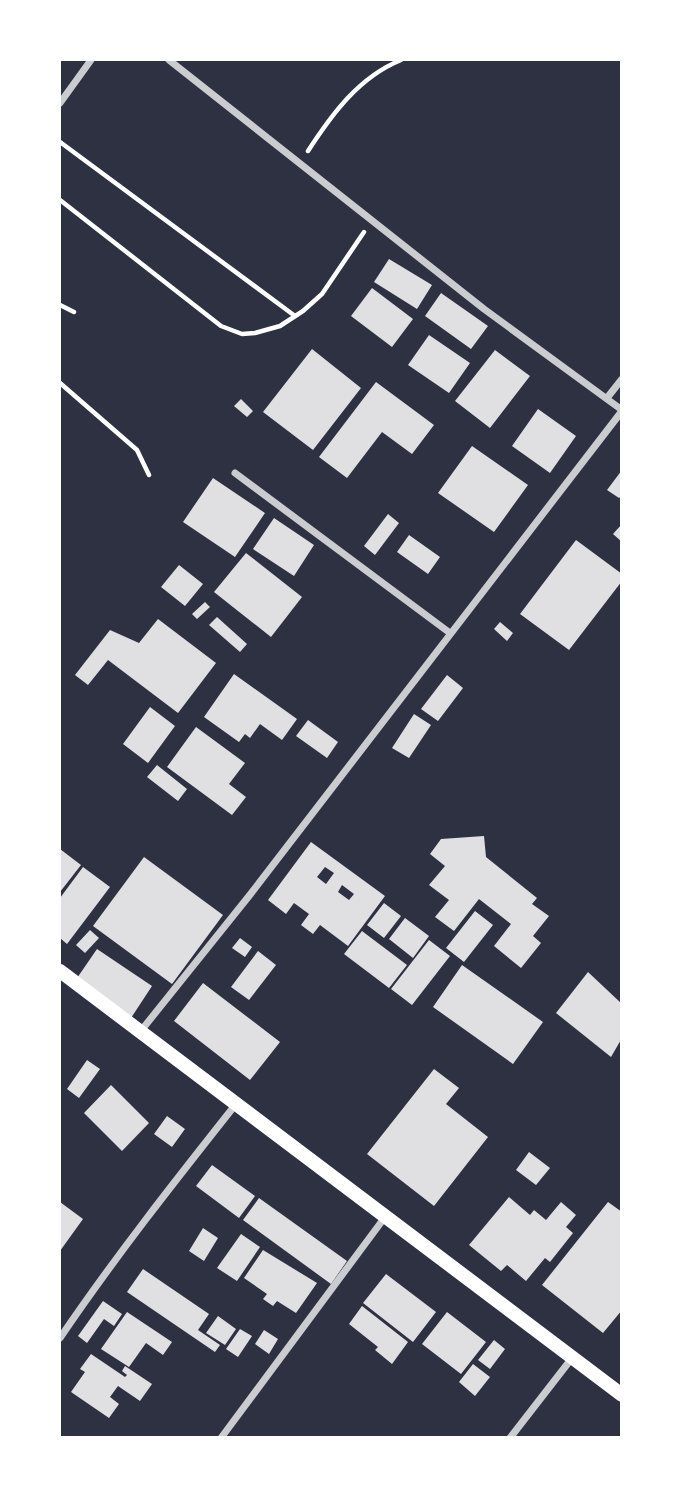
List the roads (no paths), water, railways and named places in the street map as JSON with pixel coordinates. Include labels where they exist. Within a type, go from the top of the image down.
[{"type":"main road","points":[[60,971],[621,1395]]},
{"type":"street","points":[[60,103],[92,60]]},
{"type":"street","points":[[140,1033],[249,896],[621,410],[484,309],[169,60]]},
{"type":"street","points":[[607,398],[621,379]]},
{"type":"street","points":[[235,473],[450,632]]},
{"type":"street","points":[[60,1338],[149,1215],[236,1104]]},
{"type":"street","points":[[221,1437],[385,1217]]},
{"type":"street","points":[[510,1437],[572,1358]]}]
